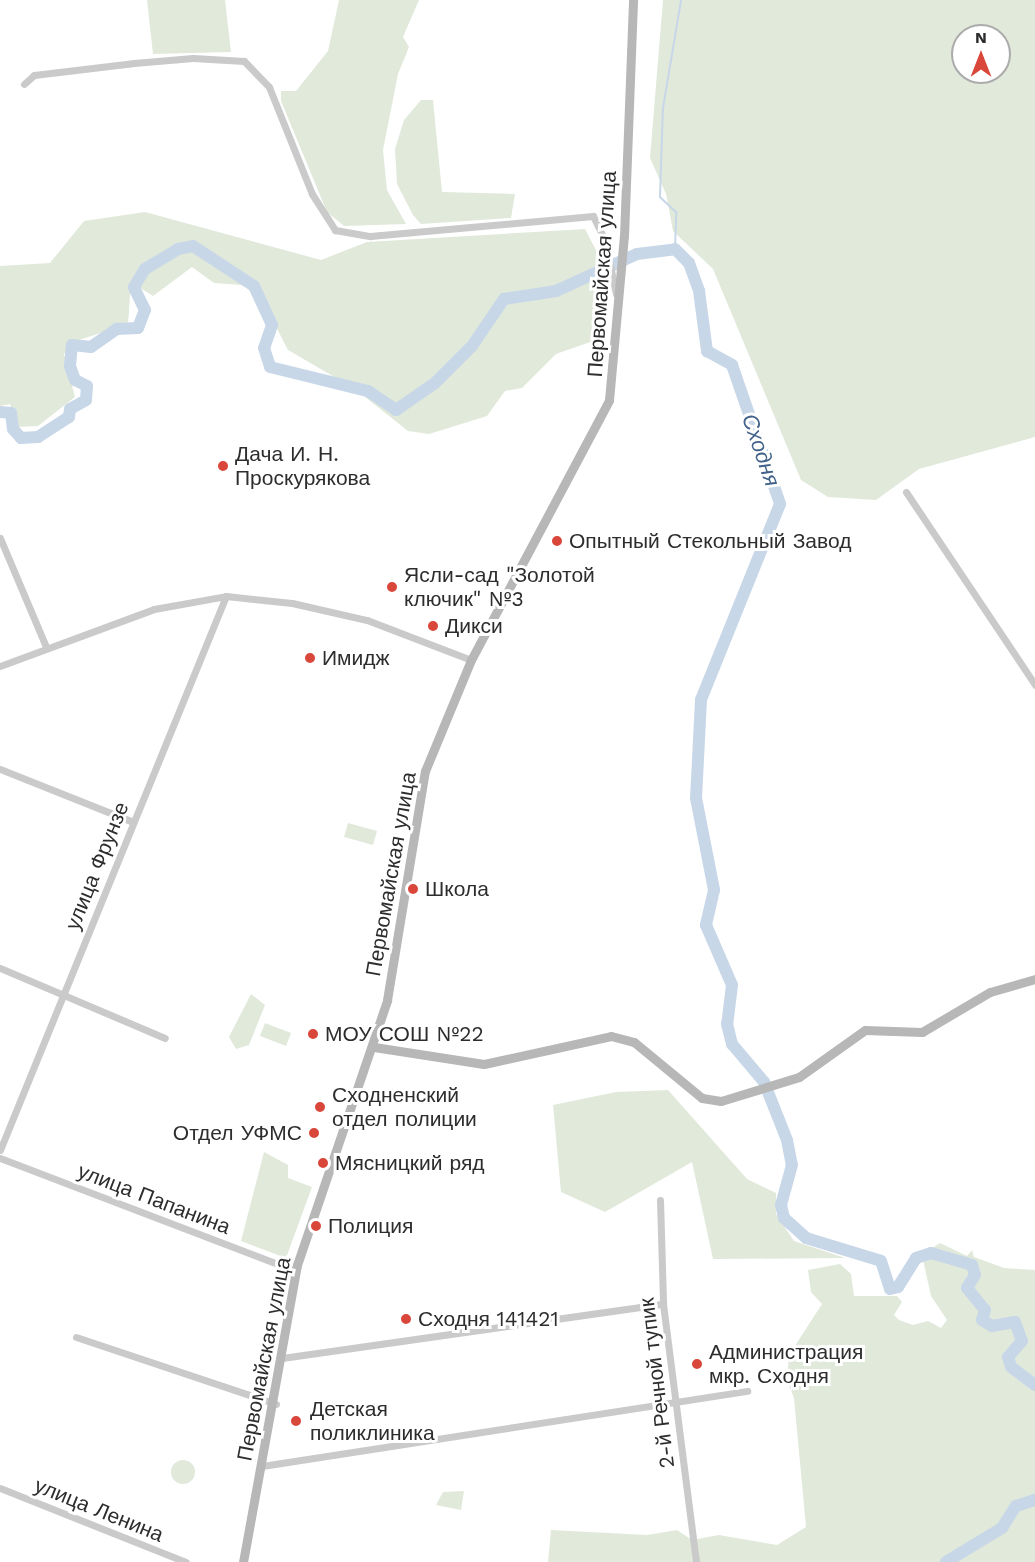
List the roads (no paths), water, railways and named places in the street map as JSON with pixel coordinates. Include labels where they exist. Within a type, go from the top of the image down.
[{"type":"main road","name":"Первомайская улица","points":[[243,1562],[276,1404],[296,1271],[374,1047],[395,962],[416,803],[471,660],[606,410],[619,308],[617,280],[624,236],[633,0]]},
{"type":"main road","points":[[374,1047],[484,1064],[611,1036],[634,1042],[702,1098],[721,1101],[775,1087],[865,1030],[922,1032],[990,992],[1035,979]]},
{"type":"street","points":[[24,84],[34,75],[134,63],[193,58],[244,62],[269,87],[312,194],[335,230],[370,236],[592,216],[617,280]]},
{"type":"street","points":[[906,492],[1035,685]]},
{"type":"street","points":[[0,538],[46,647]]},
{"type":"street","points":[[0,666],[46,647],[154,609],[226,596],[292,603],[367,620],[471,660]]},
{"type":"street","name":"улица Фрунзе","points":[[0,1150],[226,596]]},
{"type":"street","points":[[0,769],[133,822]]},
{"type":"street","points":[[0,968],[165,1038]]},
{"type":"street","name":"улица Папанина","points":[[0,1158],[296,1271]]},
{"type":"street","name":"2-й Речной тупик","points":[[660,1200],[663,1304],[696,1562]]},
{"type":"street","points":[[282,1358],[663,1304]]},
{"type":"street","points":[[76,1337],[276,1404]]},
{"type":"street","points":[[262,1466],[675,1405],[747,1391]]},
{"type":"street","name":"улица Ленина","points":[[0,1488],[186,1562]]},
{"type":"waterway","points":[[675,249],[676,212],[660,197],[663,108],[681,0]]},
{"type":"waterway","name":"Сходня","points":[[0,412],[11,413],[13,429],[21,438],[38,437],[69,417],[70,409],[86,400],[87,386],[75,380],[70,366],[72,345],[91,347],[117,329],[138,328],[145,310],[134,287],[145,269],[178,249],[193,246],[254,286],[272,325],[264,348],[270,367],[368,391],[396,410],[435,383],[472,346],[504,299],[556,291],[637,254],[675,249],[689,263],[699,291],[707,351],[732,365],[780,504],[701,700],[696,798],[714,890],[706,925],[732,985],[727,1024],[732,1044],[764,1082],[787,1140],[792,1165],[781,1205],[784,1218],[806,1238],[881,1261],[890,1289],[898,1287],[916,1258],[931,1253],[972,1265],[975,1275],[967,1288],[985,1310],[982,1320],[992,1326],[1015,1322],[1022,1341],[1008,1357],[1011,1367],[1035,1385]]},
{"type":"waterway","name":"Сходня","points":[[946,1562],[1002,1528],[1016,1506],[1035,1500]]},
{"type":"place","name":"Дача И. Н. Проскурякова","points":[[223,466]]},
{"type":"place","name":"Опытный Стекольный Завод","points":[[557,541]]},
{"type":"place","name":"Ясли-сад \"Золотой ключик\" №3","points":[[392,587]]},
{"type":"place","name":"Дикси","points":[[433,626]]},
{"type":"place","name":"Имидж","points":[[310,658]]},
{"type":"place","name":"Школа","points":[[413,889]]},
{"type":"place","name":"МОУ СОШ №22","points":[[313,1034]]},
{"type":"place","name":"Сходненский отдел полиции","points":[[320,1107]]},
{"type":"place","name":"Отдел УФМС","points":[[314,1133]]},
{"type":"place","name":"Мясницкий ряд","points":[[323,1163]]},
{"type":"place","name":"Полиция","points":[[316,1226]]},
{"type":"place","name":"Сходня 141421","points":[[406,1319]]},
{"type":"place","name":"Администрация мкр. Сходня","points":[[697,1364]]},
{"type":"place","name":"Детская поликлиника","points":[[296,1421]]}]
